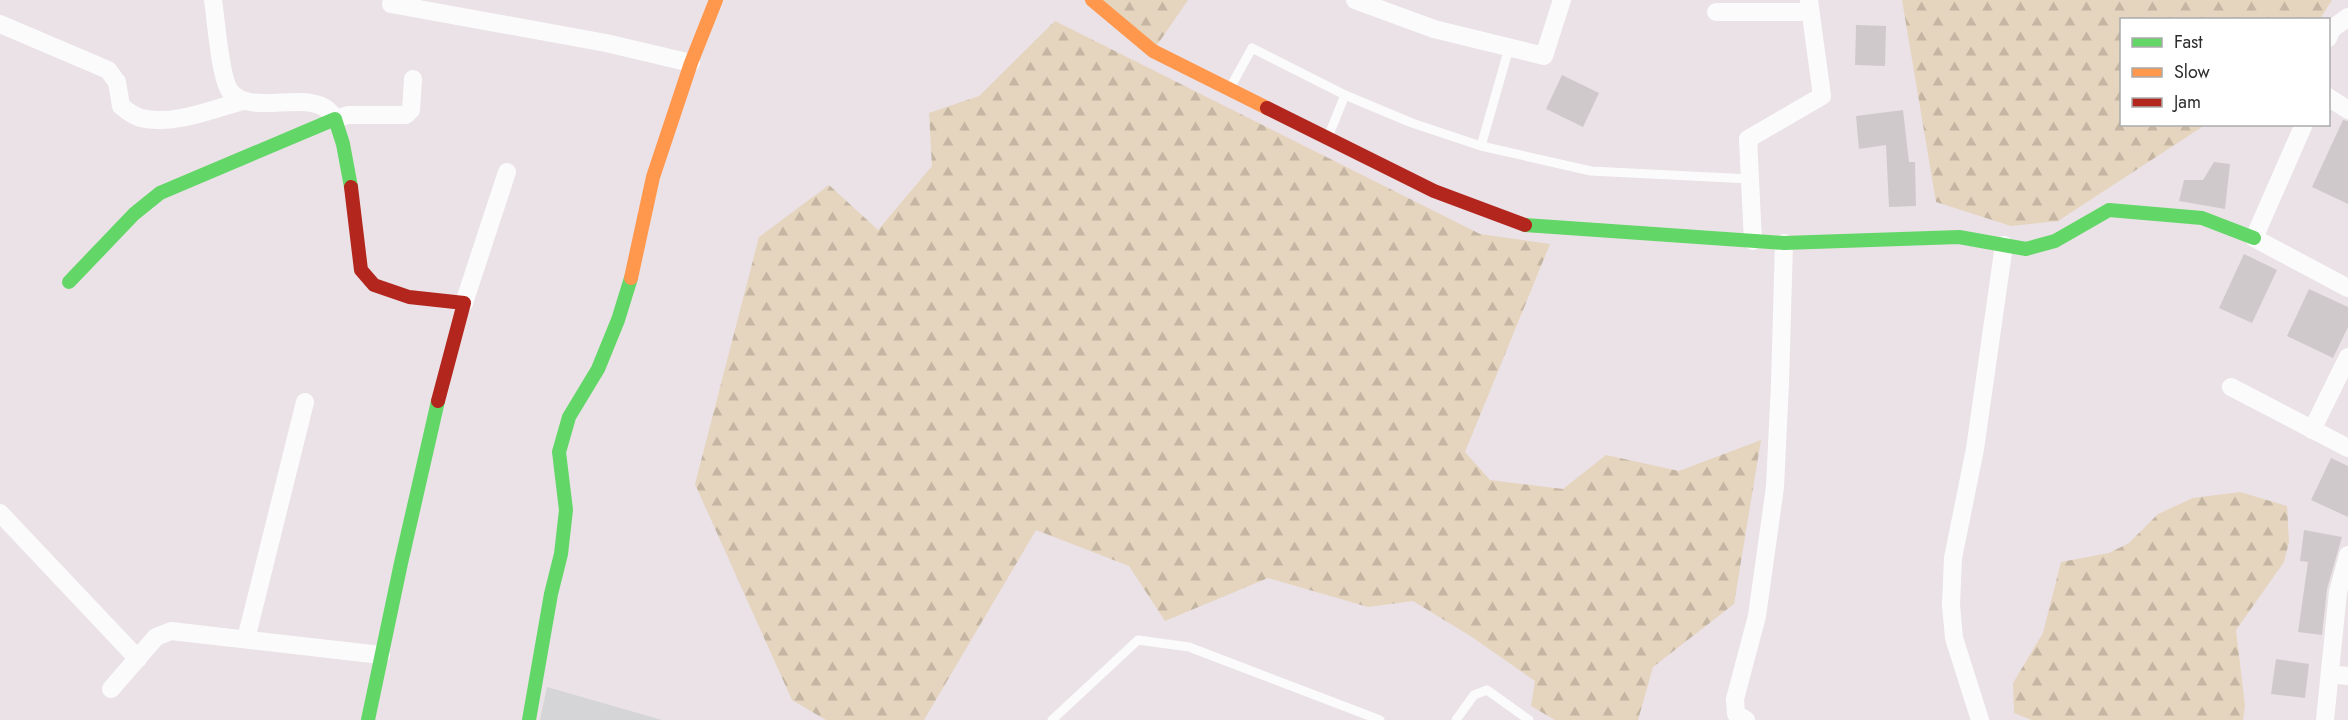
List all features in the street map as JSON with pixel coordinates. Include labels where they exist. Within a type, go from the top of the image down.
[{"type":"street","points":[[213,0],[224,77],[230,91],[243,101]]},
{"type":"street","points":[[529,720],[551,594],[561,554],[566,510],[559,452],[569,417],[598,369],[618,320],[632,273],[653,177],[691,63],[716,0]]},
{"type":"street","points":[[1092,0],[1153,51],[1434,191],[1524,225],[1784,243],[1959,237],[2026,249],[2055,241],[2109,210],[2202,218],[2254,238],[2348,288]]},
{"type":"street","points":[[1355,0],[1434,30],[1544,56],[1562,0]]},
{"type":"street","points":[[391,4],[606,43],[691,63]]},
{"type":"street","points":[[1716,12],[1809,6],[1822,96],[1748,139],[1753,242]]},
{"type":"street","points":[[2330,34],[2332,29],[2348,17]]},
{"type":"street","points":[[0,24],[108,70],[117,82],[122,106],[139,118],[155,120],[182,117],[243,101],[318,104],[331,112],[343,144],[361,270],[374,285],[409,297],[464,303]]},
{"type":"street","points":[[69,282],[134,214],[160,193],[348,115],[406,115],[411,110],[413,80]]},
{"type":"street","points":[[2330,98],[2348,110]]},
{"type":"street","points":[[2254,238],[2303,126]]},
{"type":"street","points":[[368,720],[430,440],[464,303],[507,172]]},
{"type":"street","points":[[1746,720],[1737,714],[1734,699],[1757,616],[1775,487],[1784,243]]},
{"type":"street","points":[[1980,720],[1954,638],[1951,605],[1953,558],[1975,449],[2004,245]]},
{"type":"street","points":[[2312,430],[2348,357]]},
{"type":"street","points":[[2231,387],[2348,448]]},
{"type":"street","points":[[246,639],[305,402]]},
{"type":"street","points":[[0,513],[138,658]]},
{"type":"street","points":[[2325,720],[2338,592],[2348,555]]},
{"type":"street","points":[[111,689],[156,637],[171,631],[381,656]]},
{"type":"street","points":[[2330,674],[2348,676]]},
{"type":"lane","points":[[1229,90],[1252,48],[1345,94],[1412,123],[1481,146],[1591,171],[1750,179]]},
{"type":"lane","points":[[1481,146],[1509,48]]},
{"type":"lane","points":[[1327,139],[1345,94]]},
{"type":"lane","points":[[1052,720],[1138,640],[1189,647],[1380,720]]},
{"type":"lane","points":[[1456,720],[1474,695],[1487,690],[1529,720]]},
{"type":"shaded area","points":[[547,687],[662,720],[540,720]]},
{"type":"green space","points":[[1093,0],[1188,0],[1153,51]]},
{"type":"green space","points":[[1902,0],[2332,0],[2321,18],[2120,18],[2120,126],[2203,126],[2058,221],[2011,226],[1936,202]]},
{"type":"green space","points":[[1055,21],[1480,234],[1550,244],[1465,452],[1490,480],[1563,489],[1606,455],[1679,471],[1761,440],[1734,604],[1653,667],[1638,720],[1555,720],[1531,706],[1535,681],[1472,637],[1413,601],[1368,607],[1268,578],[1165,621],[1129,566],[1036,530],[924,720],[826,720],[792,700],[695,484],[759,237],[829,185],[878,230],[932,166],[929,113],[979,96]]},
{"type":"green space","points":[[2240,492],[2287,506],[2289,542],[2284,562],[2236,630],[2245,706],[2243,720],[2032,720],[2014,713],[2013,683],[2043,633],[2061,562],[2109,553],[2129,543],[2158,514],[2193,498]]},
{"type":"building","points":[[1856,25],[1886,26],[1885,66],[1855,65]]},
{"type":"building","points":[[1562,75],[1599,93],[1583,127],[1546,109]]},
{"type":"building","points":[[1903,110],[1909,162],[1915,162],[1916,206],[1889,207],[1886,145],[1859,149],[1856,116]]},
{"type":"building","points":[[2343,120],[2348,121],[2348,204],[2312,187]]},
{"type":"building","points":[[2214,162],[2230,164],[2225,209],[2179,201],[2184,180],[2203,180]]},
{"type":"building","points":[[2244,254],[2277,270],[2252,323],[2219,308]]},
{"type":"building","points":[[2309,289],[2348,307],[2348,327],[2333,358],[2287,336]]},
{"type":"building","points":[[2331,458],[2348,466],[2348,517],[2311,500]]},
{"type":"building","points":[[2304,530],[2342,537],[2327,589],[2322,635],[2298,632],[2308,562],[2300,561]]},
{"type":"building","points":[[2276,659],[2309,664],[2305,698],[2271,694]]},
{"type":"traffic: fast","points":[[69,282],[134,214],[160,193],[335,119],[343,144],[351,187]]},
{"type":"traffic: fast","points":[[1525,225],[1784,243],[1959,237],[2026,249],[2055,241],[2109,210],[2202,218],[2254,238]]},
{"type":"traffic: fast","points":[[529,720],[551,594],[561,554],[566,510],[559,452],[569,417],[598,369],[618,320],[631,278]]},
{"type":"traffic: fast","points":[[368,720],[438,401]]},
{"type":"traffic: slow","points":[[631,278],[653,177],[691,63],[716,0]]},
{"type":"traffic: slow","points":[[1092,0],[1153,51],[1267,108]]},
{"type":"traffic: jam","points":[[1267,108],[1434,191],[1525,225]]},
{"type":"traffic: jam","points":[[351,187],[361,270],[374,285],[409,297],[464,303],[438,401]]}]
